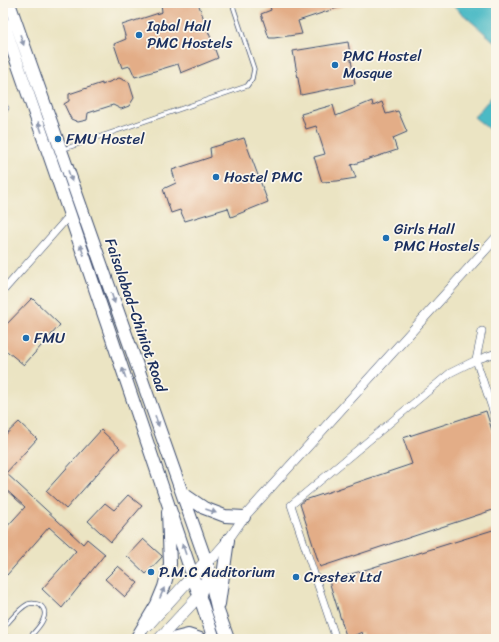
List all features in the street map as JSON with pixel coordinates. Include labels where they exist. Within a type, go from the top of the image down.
[{"type":"highway","name":"Faisalabad–Chiniot Road","points":[[9,3],[182,493],[210,558],[208,573],[218,611],[228,639]]},
{"type":"highway","name":"Faisalabad–Chiniot Road","points":[[3,22],[214,639]]},
{"type":"highway","points":[[182,493],[204,508],[225,516],[244,517]]},
{"type":"highway","points":[[136,639],[157,604],[164,587],[170,564],[167,500]]},
{"type":"highway","points":[[218,611],[228,540]]},
{"type":"highway","points":[[172,639],[188,636],[200,639]]},
{"type":"main road","points":[[136,639],[210,558]]},
{"type":"main road","points":[[159,639],[200,595],[208,573]]},
{"type":"street","points":[[3,290],[70,215]]},
{"type":"street","points":[[210,558],[228,540],[244,517],[496,238]]},
{"type":"street","points":[[482,331],[476,360],[496,420]]},
{"type":"street","points":[[336,639],[291,505],[450,373],[476,360],[496,353]]},
{"type":"street","points":[[3,636],[6,639]]},
{"type":"lane","points":[[61,150],[247,86],[252,79],[254,69],[232,3]]},
{"type":"lane","points":[[3,628],[20,609],[30,603],[39,605],[45,613],[44,620],[28,639]]},
{"type":"water","points":[[450,3],[496,3],[496,43]]},
{"type":"water","points":[[496,92],[496,135],[474,117]]},
{"type":"building","points":[[161,3],[198,3],[218,58],[181,73],[178,64],[135,77],[130,66],[122,68],[114,44],[126,39],[122,25],[162,12]]},
{"type":"building","points":[[269,3],[349,4],[298,21],[302,34],[269,38],[261,14],[271,10]]},
{"type":"building","points":[[348,42],[355,84],[301,95],[293,51]]},
{"type":"building","points":[[119,78],[129,82],[134,98],[129,106],[121,109],[113,105],[88,113],[87,120],[78,122],[71,119],[64,104],[69,101],[69,94],[102,83],[102,85]]},
{"type":"building","name":"Hostel PMC","points":[[372,101],[373,106],[382,102],[386,114],[398,111],[407,132],[393,138],[397,150],[351,165],[356,178],[322,182],[314,157],[325,154],[316,126],[306,129],[301,114],[333,105],[336,116]]},
{"type":"building","name":"Hostel PMC","points":[[244,138],[268,202],[231,217],[228,208],[185,221],[180,210],[171,213],[163,189],[176,183],[172,170],[211,157],[210,148]]},
{"type":"building","name":"FMU","points":[[32,298],[60,325],[24,365],[3,348],[3,328]]},
{"type":"building","points":[[486,411],[496,443],[496,509],[320,567],[300,504],[305,500],[412,464],[403,438]]},
{"type":"building","points":[[19,422],[37,439],[6,473],[83,544],[87,539],[105,554],[62,608],[42,589],[76,551],[49,527],[7,575],[3,571],[3,531],[25,507],[3,487],[3,437]]},
{"type":"building","points":[[101,430],[120,448],[66,509],[46,491]]},
{"type":"building","points":[[128,495],[142,506],[111,542],[88,521],[105,503],[114,510]]},
{"type":"building","points":[[496,529],[496,639],[364,639],[362,632],[347,639],[329,581]]},
{"type":"building","points":[[143,539],[162,556],[146,574],[127,556]]},
{"type":"building","points":[[118,566],[138,583],[125,597],[105,579]]},
{"type":"place","name":"Iqbal Hall PMC Hostels","points":[[139,35]]},
{"type":"place","name":"PMC Hostel Mosque","points":[[335,65]]},
{"type":"place","name":"FMU Hostel","points":[[58,139]]},
{"type":"place","name":"Hostel PMC","points":[[216,177]]},
{"type":"place","name":"Girls Hall PMC Hostels","points":[[386,238]]},
{"type":"place","name":"FMU","points":[[26,338]]},
{"type":"place","name":"P.M.C Auditorium","points":[[151,572]]},
{"type":"place","name":"Crestex Ltd","points":[[296,577]]}]
